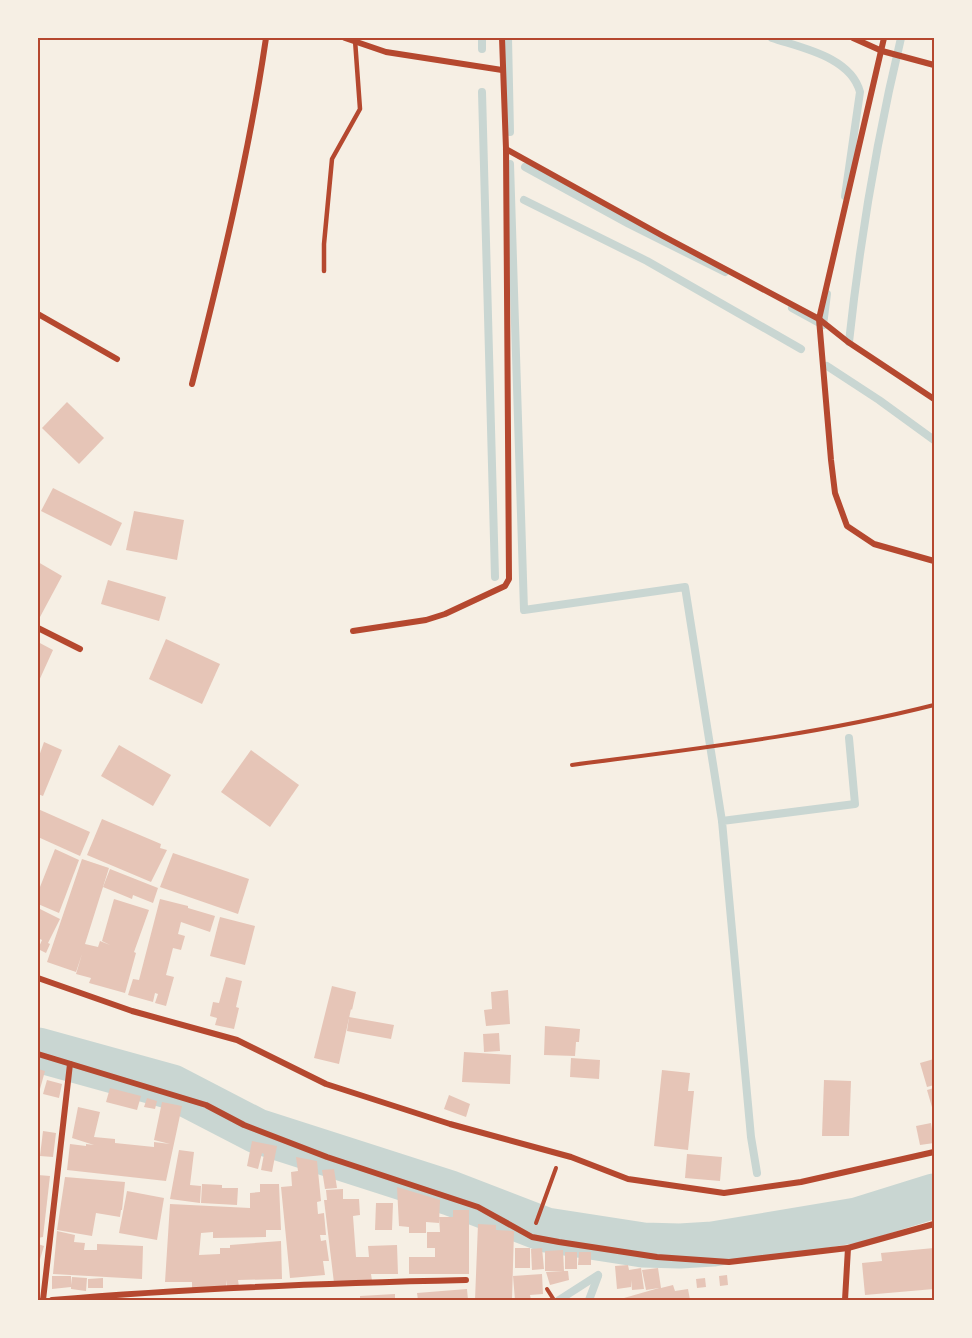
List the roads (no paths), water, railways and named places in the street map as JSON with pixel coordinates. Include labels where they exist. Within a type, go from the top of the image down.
[{"type":"street","points":[[192,384],[217,285],[251,128],[266,38]]},
{"type":"street","points":[[345,38],[386,51],[502,70]]},
{"type":"street","points":[[353,631],[426,620],[445,614],[505,586],[509,579],[506,149],[501,38]]},
{"type":"street","points":[[853,38],[882,51],[934,65]]},
{"type":"street","points":[[884,38],[819,319],[832,471],[835,493],[847,526],[874,544],[934,561]]},
{"type":"street","points":[[506,149],[819,319],[848,342],[934,399]]},
{"type":"street","points":[[38,314],[117,359]]},
{"type":"street","points":[[38,628],[80,649]]},
{"type":"street","points":[[38,978],[132,1011],[237,1040],[326,1084],[450,1124],[571,1157],[628,1179],[724,1193],[801,1182],[934,1152]]},
{"type":"street","points":[[38,1054],[206,1105],[244,1125],[327,1157],[478,1207],[532,1237],[657,1257],[729,1262],[848,1248],[934,1224]]},
{"type":"street","points":[[43,1300],[70,1064]]},
{"type":"street","points":[[845,1300],[848,1248]]},
{"type":"street","points":[[52,1300],[135,1293],[376,1282],[466,1281]]},
{"type":"lane","points":[[324,271],[324,244],[332,159],[360,109],[355,40]]},
{"type":"waterway","points":[[482,38],[482,49]]},
{"type":"waterway","points":[[508,38],[510,132]]},
{"type":"waterway","points":[[772,38],[811,50],[836,62],[855,80],[860,92],[845,196]]},
{"type":"waterway","points":[[849,342],[870,189],[901,38]]},
{"type":"waterway","points":[[482,92],[495,577]]},
{"type":"waterway","points":[[510,164],[524,610],[685,587],[722,821]]},
{"type":"waterway","points":[[525,167],[629,224],[725,272]]},
{"type":"waterway","points":[[524,200],[647,261],[801,349]]},
{"type":"waterway","points":[[823,325],[827,294]]},
{"type":"waterway","points":[[792,308],[823,325]]},
{"type":"waterway","points":[[827,366],[934,440]]},
{"type":"waterway","points":[[757,1173],[751,1137],[722,821],[855,804],[849,738]]},
{"type":"waterway","points":[[38,1050],[172,1087],[257,1131],[450,1193],[546,1230],[643,1245],[713,1244],[857,1220],[934,1196]]},
{"type":"waterway","points":[[559,1300],[598,1275]]},
{"type":"waterway","points":[[589,1300],[598,1276]]}]
